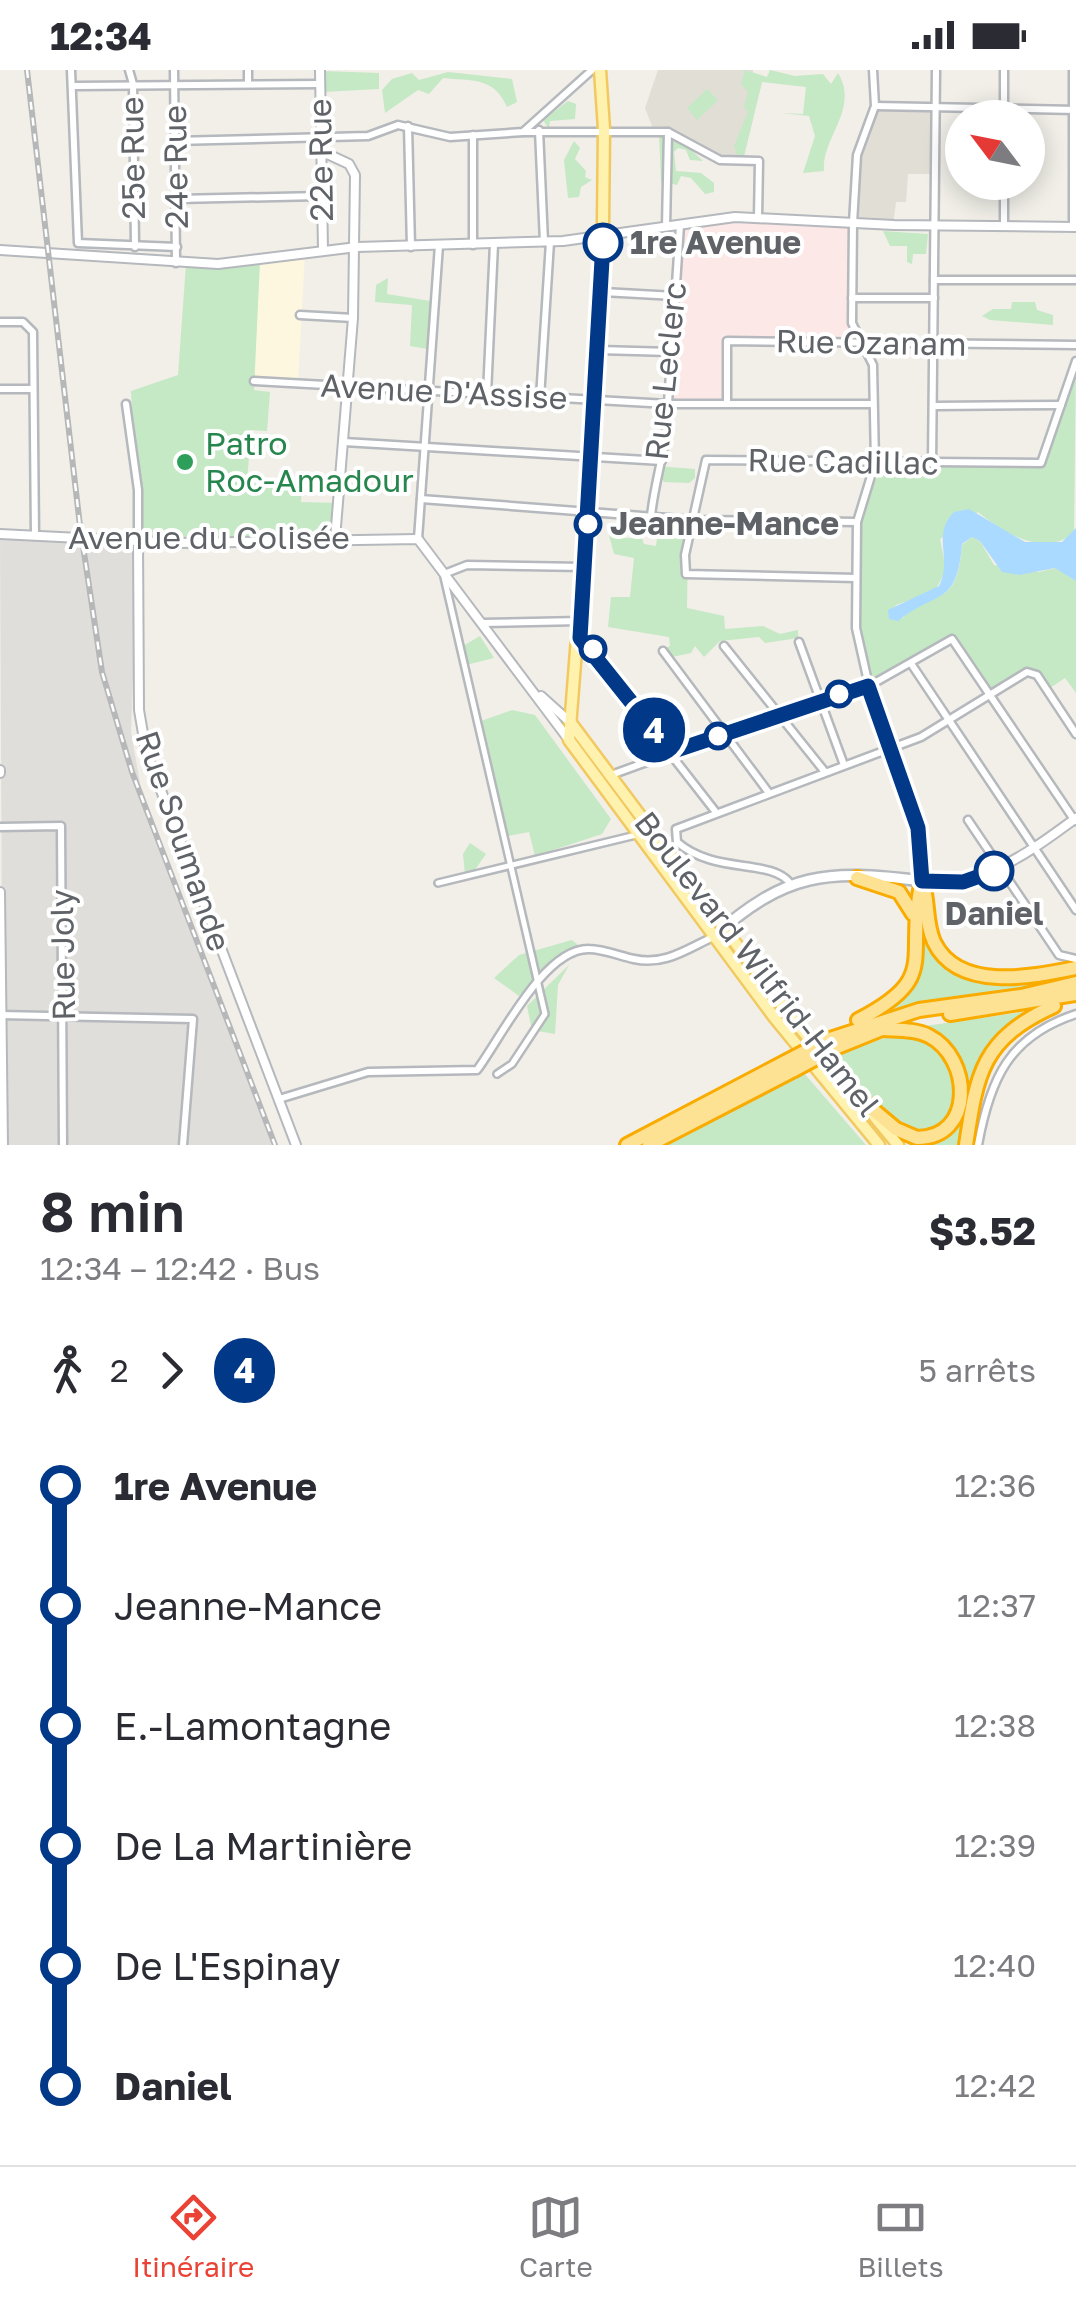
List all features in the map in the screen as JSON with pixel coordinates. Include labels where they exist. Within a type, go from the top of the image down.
[{"type":"highway","points":[[857,878],[904,896],[916,926]]},
{"type":"highway","points":[[650,1145],[831,1044],[891,1004],[908,987],[915,970],[922,881]]},
{"type":"highway","points":[[922,881],[935,945],[962,970],[1008,977],[1073,962]]},
{"type":"highway","points":[[831,1044],[908,1012],[1076,983]]},
{"type":"highway","points":[[831,1044],[919,1018],[1076,995]]},
{"type":"highway","points":[[964,1142],[978,1076],[999,1040],[1020,1022],[1076,995]]},
{"type":"highway","points":[[859,1098],[896,1129],[917,1138],[945,1130],[958,1114],[960,1081],[949,1052],[925,1034],[883,1029]]},
{"type":"highway","points":[[627,1145],[791,1066]]},
{"type":"main road","points":[[569,740],[586,567],[603,292],[604,129],[596,70]]},
{"type":"main road","name":"Boulevard Wilfrid-Hamel","points":[[571,723],[724,927],[898,1145]]},
{"type":"main road","name":"Boulevard Wilfrid-Hamel","points":[[569,740],[713,937],[879,1145]]},
{"type":"main road","points":[[713,937],[762,896],[790,883],[857,878],[922,881]]},
{"type":"street","points":[[70,70],[75,86],[78,242],[178,247]]},
{"type":"street","name":"25e Rue","points":[[129,70],[133,84],[135,247]]},
{"type":"street","name":"24e Rue","points":[[174,70],[176,264]]},
{"type":"street","points":[[248,70],[248,84]]},
{"type":"street","name":"22e Rue","points":[[320,70],[322,250]]},
{"type":"street","points":[[523,132],[596,70]]},
{"type":"street","points":[[610,774],[817,700],[868,686],[952,640],[1075,820],[1001,868],[970,881],[922,881],[918,828],[868,686],[858,646],[856,578],[857,522],[875,463],[872,364],[852,323],[852,298],[857,155],[875,106],[873,70]]},
{"type":"street","points":[[932,464],[936,70]]},
{"type":"street","points":[[1004,70],[1004,100]]},
{"type":"street","points":[[0,250],[176,264],[240,263],[356,246],[546,242],[758,218],[1075,227],[1073,70]]},
{"type":"street","points":[[75,86],[320,84]]},
{"type":"street","points":[[875,106],[945,110]]},
{"type":"street","points":[[1045,112],[1075,110]]},
{"type":"street","points":[[174,142],[368,136],[398,125],[450,137],[539,130],[668,132],[720,160],[758,161],[758,218]]},
{"type":"street","points":[[408,126],[410,247]]},
{"type":"street","points":[[539,130],[546,242],[540,398]]},
{"type":"street","points":[[666,227],[668,132]]},
{"type":"street","points":[[473,135],[473,245]]},
{"type":"street","points":[[320,151],[349,164],[355,175],[353,318],[335,539]]},
{"type":"street","points":[[176,199],[320,196]]},
{"type":"street","points":[[1004,200],[1004,227]]},
{"type":"street","name":"Rue Leclerc","points":[[651,516],[668,404],[680,226]]},
{"type":"street","points":[[487,394],[494,244]]},
{"type":"street","points":[[418,539],[439,245]]},
{"type":"street","points":[[934,280],[1076,280]]},
{"type":"street","points":[[603,292],[675,296]]},
{"type":"street","points":[[852,298],[934,298]]},
{"type":"street","points":[[300,315],[353,318]]},
{"type":"street","points":[[0,322],[23,322],[33,332],[35,536]]},
{"type":"street","name":"Rue Ozanam","points":[[727,403],[727,342],[1076,345]]},
{"type":"street","points":[[600,350],[672,352]]},
{"type":"street","points":[[934,406],[1061,405],[1076,361]]},
{"type":"street","name":"Avenue D'Assise","points":[[254,381],[668,404],[873,404]]},
{"type":"street","points":[[0,389],[33,389]]},
{"type":"street","name":"Rue Soumande","points":[[126,404],[138,490],[138,710],[146,751],[296,1145]]},
{"type":"street","name":"Rue Cadillac","points":[[694,520],[706,460],[1042,464],[1061,405]]},
{"type":"street","points":[[344,442],[662,461]]},
{"type":"street","points":[[421,499],[694,520],[857,522]]},
{"type":"street","points":[[694,520],[684,555],[685,572],[690,576],[856,578]]},
{"type":"street","name":"Avenue du Colisée","points":[[0,534],[138,541],[418,539]]},
{"type":"street","name":"Boulevard Wilfrid-Hamel","points":[[418,539],[569,740]]},
{"type":"street","points":[[496,1074],[512,1064],[545,1014],[444,574],[467,565],[586,567]]},
{"type":"street","points":[[481,624],[581,622]]},
{"type":"street","points":[[580,638],[715,812]]},
{"type":"street","points":[[799,642],[817,700],[844,765]]},
{"type":"street","points":[[724,646],[824,772]]},
{"type":"street","points":[[663,651],[769,793]]},
{"type":"street","points":[[912,665],[1076,910]]},
{"type":"street","points":[[790,883],[776,871],[707,861],[677,842],[678,826],[890,749],[948,722],[1032,672],[1076,734]]},
{"type":"street","name":"Boulevard Wilfrid-Hamel","points":[[537,693],[571,723]]},
{"type":"street","points":[[968,820],[1059,955],[1073,962]]},
{"type":"street","name":"Rue Joly","points":[[0,827],[61,826],[63,1145]]},
{"type":"street","points":[[438,884],[638,833]]},
{"type":"street","points":[[0,892],[3,1145]]},
{"type":"street","points":[[280,1100],[368,1072],[477,1070],[538,982],[559,962],[584,949],[638,961],[661,960],[713,937]]},
{"type":"street","points":[[978,1145],[997,1074],[1040,1028],[1076,1014]]},
{"type":"street","points":[[1,1015],[193,1020],[183,1145]]},
{"type":"shaded area","points":[[658,70],[753,70],[752,81],[762,82],[743,160],[720,160],[668,132],[654,131],[645,108]]},
{"type":"shaded area","points":[[875,106],[936,109],[936,174],[908,174],[906,202],[896,202],[893,225],[853,223],[857,155]]},
{"type":"shaded area","points":[[735,217],[853,223],[852,323],[861,342],[727,342],[727,403],[668,404],[680,225]]},
{"type":"shaded area","points":[[305,253],[298,383],[254,381],[260,261]]},
{"type":"shaded area","points":[[0,534],[138,541],[131,732],[146,817],[272,1145],[3,1145]]},
{"type":"green space","points":[[745,70],[767,77],[770,70],[795,76],[823,74],[831,84],[838,73],[845,99],[824,171],[803,173],[815,136],[809,116],[782,113],[803,114],[806,87],[762,82],[743,160],[739,160],[734,146],[748,112],[744,107],[748,92],[741,84]]},
{"type":"green space","points":[[322,71],[379,73],[379,89],[323,92]]},
{"type":"green space","points":[[448,72],[512,79],[517,102],[507,107],[489,85],[443,78],[429,94],[418,90],[385,113],[382,90],[392,79],[412,73],[419,80]]},
{"type":"green space","points":[[707,89],[718,100],[697,120],[687,108]]},
{"type":"green space","points":[[568,101],[576,104],[575,119],[550,121],[549,129],[543,120]]},
{"type":"green space","points":[[659,134],[689,148],[703,161],[690,160],[686,150],[678,148],[674,152],[676,171],[701,173],[714,183],[714,192],[705,194],[691,178],[681,176],[677,185],[661,181]]},
{"type":"green space","points":[[574,141],[580,148],[575,159],[586,171],[585,177],[592,180],[581,187],[579,197],[568,198],[564,160]]},
{"type":"green space","points":[[883,231],[928,234],[926,254],[913,254],[912,264],[907,262],[907,246],[890,246]]},
{"type":"green space","points":[[260,261],[254,390],[270,392],[267,431],[251,430],[247,483],[302,487],[301,502],[340,503],[335,539],[138,541],[131,391],[178,375],[186,264]]},
{"type":"green space","points":[[388,278],[387,294],[430,301],[428,349],[410,346],[412,305],[375,302],[376,285]]},
{"type":"green space","points":[[1012,302],[1035,302],[1037,310],[1053,315],[1053,325],[982,316],[993,309],[1011,309]]},
{"type":"green space","points":[[1076,361],[1074,533],[1062,540],[1037,543],[1000,528],[978,512],[940,539],[946,570],[935,591],[896,605],[889,615],[903,618],[922,602],[948,590],[959,567],[962,545],[972,537],[980,541],[994,565],[1039,572],[1056,568],[1076,581],[1076,693],[1065,678],[1047,690],[1032,672],[990,695],[952,639],[869,686],[856,599],[856,563],[866,497],[880,474],[901,463],[916,461],[1041,463]]},
{"type":"green space","points":[[656,466],[695,469],[695,478],[689,483],[664,482]]},
{"type":"green space","points":[[660,517],[694,520],[688,539],[687,608],[724,616],[725,629],[763,626],[780,634],[798,630],[798,638],[765,643],[759,637],[720,641],[704,657],[695,646],[691,653],[672,657],[663,649],[670,646],[669,637],[608,627],[611,597],[630,597],[634,558],[614,554],[609,535],[616,532],[622,538],[642,538],[644,544],[656,546]]},
{"type":"green space","points":[[480,636],[494,658],[466,665],[463,646]]},
{"type":"green space","points":[[512,710],[535,715],[611,819],[602,834],[535,856],[529,832],[508,836],[481,721]]},
{"type":"green space","points":[[470,843],[486,854],[472,874],[465,875],[463,854]]},
{"type":"green space","points":[[920,900],[926,931],[960,973],[1076,971],[1076,977],[876,1017],[904,998],[915,980]]},
{"type":"green space","points":[[572,940],[579,946],[558,955],[519,996],[494,978],[519,955]]},
{"type":"green space","points":[[569,965],[558,985],[555,1034],[532,1030],[527,1006]]},
{"type":"green space","points":[[1038,1010],[1001,1034],[957,1145],[909,1145],[905,1139],[946,1134],[962,1072],[918,1027]]},
{"type":"green space","points":[[915,1035],[942,1051],[956,1076],[957,1090],[955,1102],[941,1123],[914,1134],[882,1112],[833,1057],[887,1037]]},
{"type":"green space","points":[[803,1072],[866,1145],[664,1145],[673,1139]]},
{"type":"water","points":[[969,509],[1025,542],[1062,542],[1076,528],[1076,581],[1055,568],[1019,575],[1002,572],[980,541],[972,537],[962,544],[956,578],[950,588],[898,621],[889,619],[888,610],[939,586],[947,521],[954,512]]},
{"type":"railway","points":[[27,70],[80,526],[102,672],[132,772],[275,1145]]},
{"type":"bus line","name":"4","points":[[603,243],[602,318],[580,638],[671,752],[868,686],[918,828],[922,881],[963,882],[994,871]]},
{"type":"place","name":"1re Avenue","points":[[603,243]]},
{"type":"place","name":"Patro Roc-Amadour","points":[[185,462]]},
{"type":"place","name":"Jeanne-Mance","points":[[588,524]]},
{"type":"place","name":"Daniel","points":[[994,871]]}]
